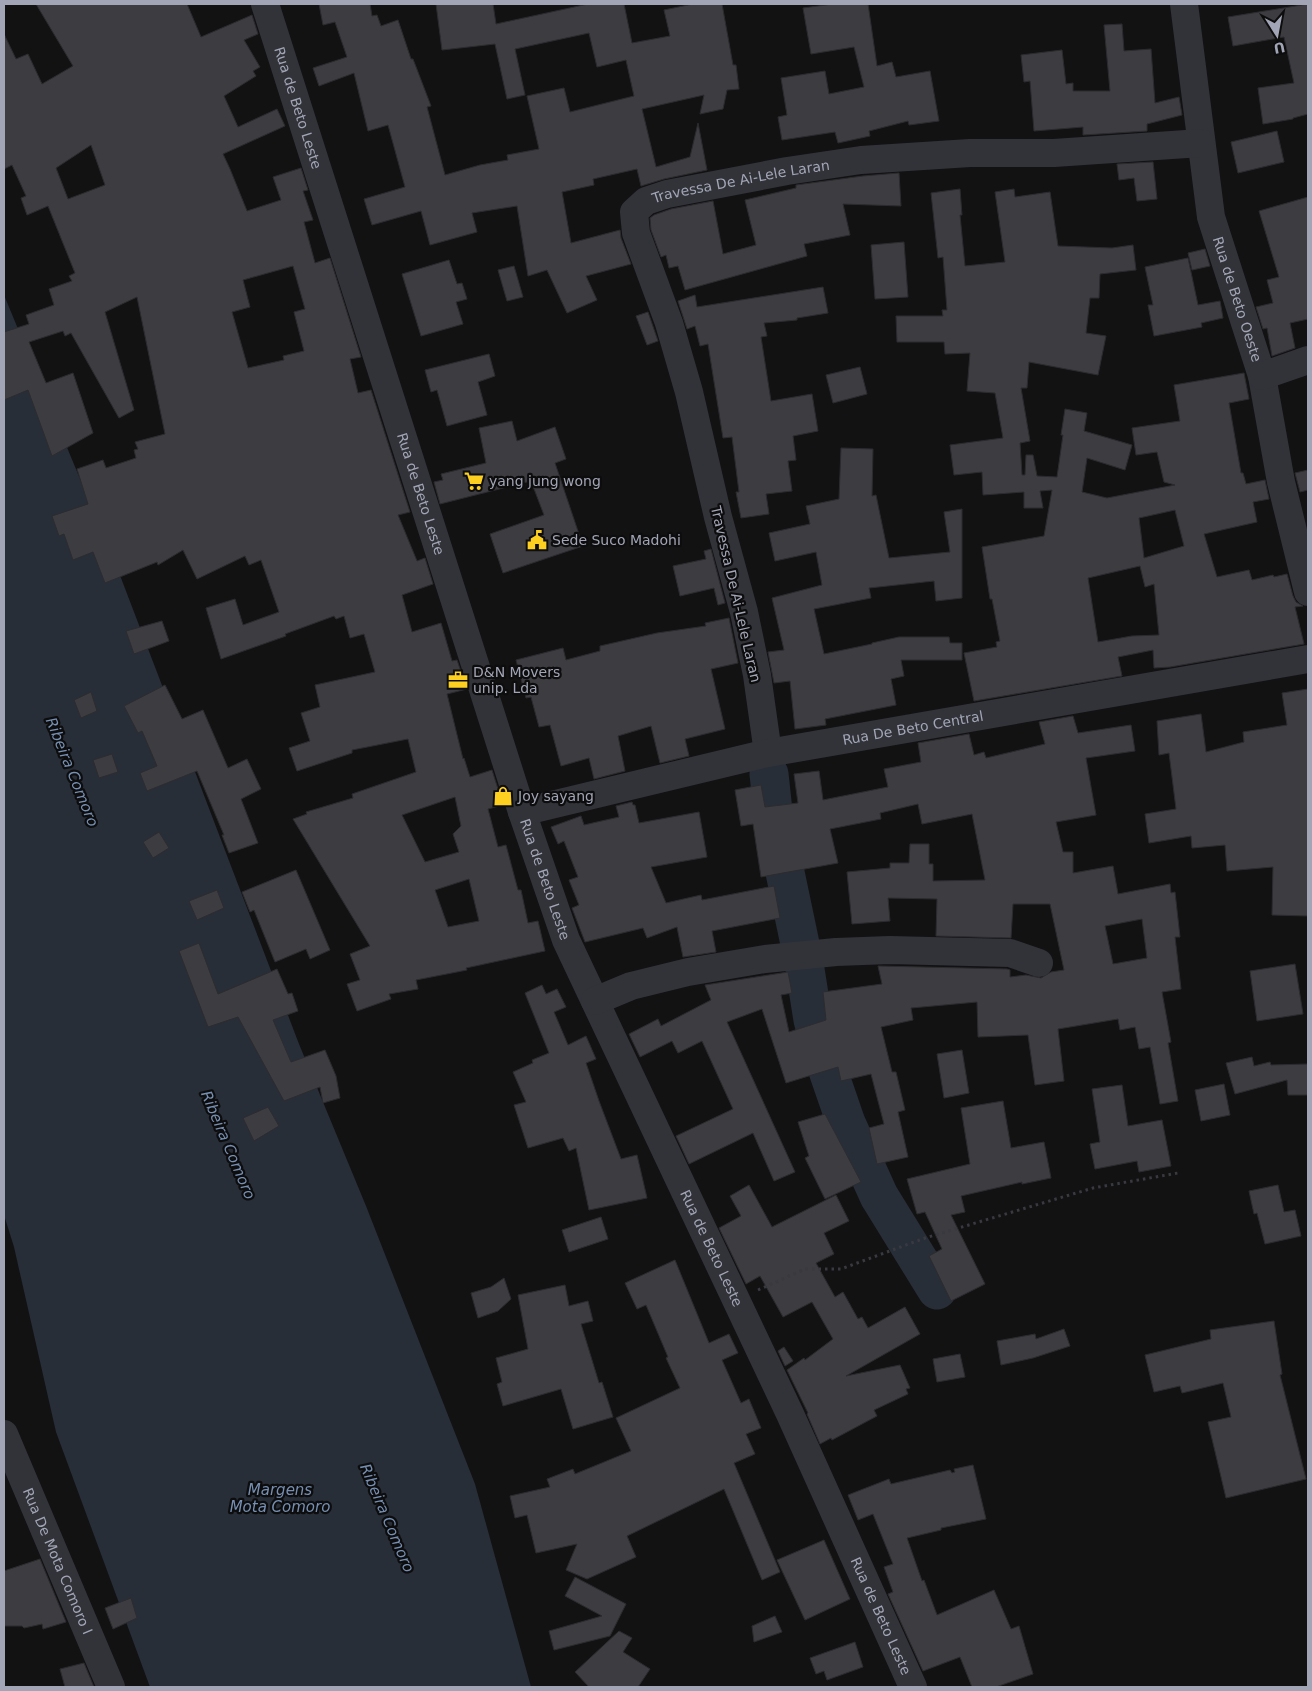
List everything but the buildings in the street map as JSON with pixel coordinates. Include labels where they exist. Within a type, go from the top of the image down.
[{"type":"street","name":"Rua de Beto Leste","points":[[265,4],[522,812],[566,940],[790,1414],[913,1687]]},
{"type":"street","name":"Rua de Beto Oeste","points":[[1184,4],[1212,217],[1262,376],[1281,482],[1308,592]]},
{"type":"street","name":"Travessa De Ai-Lele Laran","points":[[768,753],[757,675],[744,612],[718,516],[689,392],[669,323],[636,233],[634,212],[646,201],[667,194],[787,171],[861,160],[970,153],[1054,153],[1201,143]]},
{"type":"street","points":[[1262,376],[1308,360]]},
{"type":"street","name":"Rua De Beto Central","points":[[522,812],[768,753],[1308,659]]},
{"type":"street","points":[[595,1001],[631,986],[688,972],[765,959],[836,952],[890,950],[1010,953],[1039,963]]},
{"type":"street","name":"Rua De Mota Comoro I","points":[[4,1434],[110,1687]]},
{"type":"path","points":[[752,1292],[806,1269],[841,1269],[925,1238],[1093,1188],[1178,1173]]},
{"type":"water","name":"Margens Mota Comoro","points":[[4,295],[121,578],[299,1044],[366,1206],[475,1484],[531,1687],[150,1687],[56,1432],[14,1247],[4,1215]]},
{"type":"waterway","points":[[769,774],[774,820],[804,963],[813,1020],[825,1062],[846,1123],[879,1196],[937,1290]]},
{"type":"place","name":"yang jung wong","points":[[474,481]]},
{"type":"place","name":"Sede Suco Madohi","points":[[537,540]]},
{"type":"place","name":"D&N Movers unip. Lda","points":[[458,680]]},
{"type":"place","name":"Joy sayang","points":[[503,796]]},
{"type":"water label","name":"Ribeira Comoro","points":[[72,772]]},
{"type":"water label","name":"Ribeira Comoro","points":[[228,1145]]},
{"type":"water label","name":"Ribeira Comoro","points":[[387,1518]]}]
